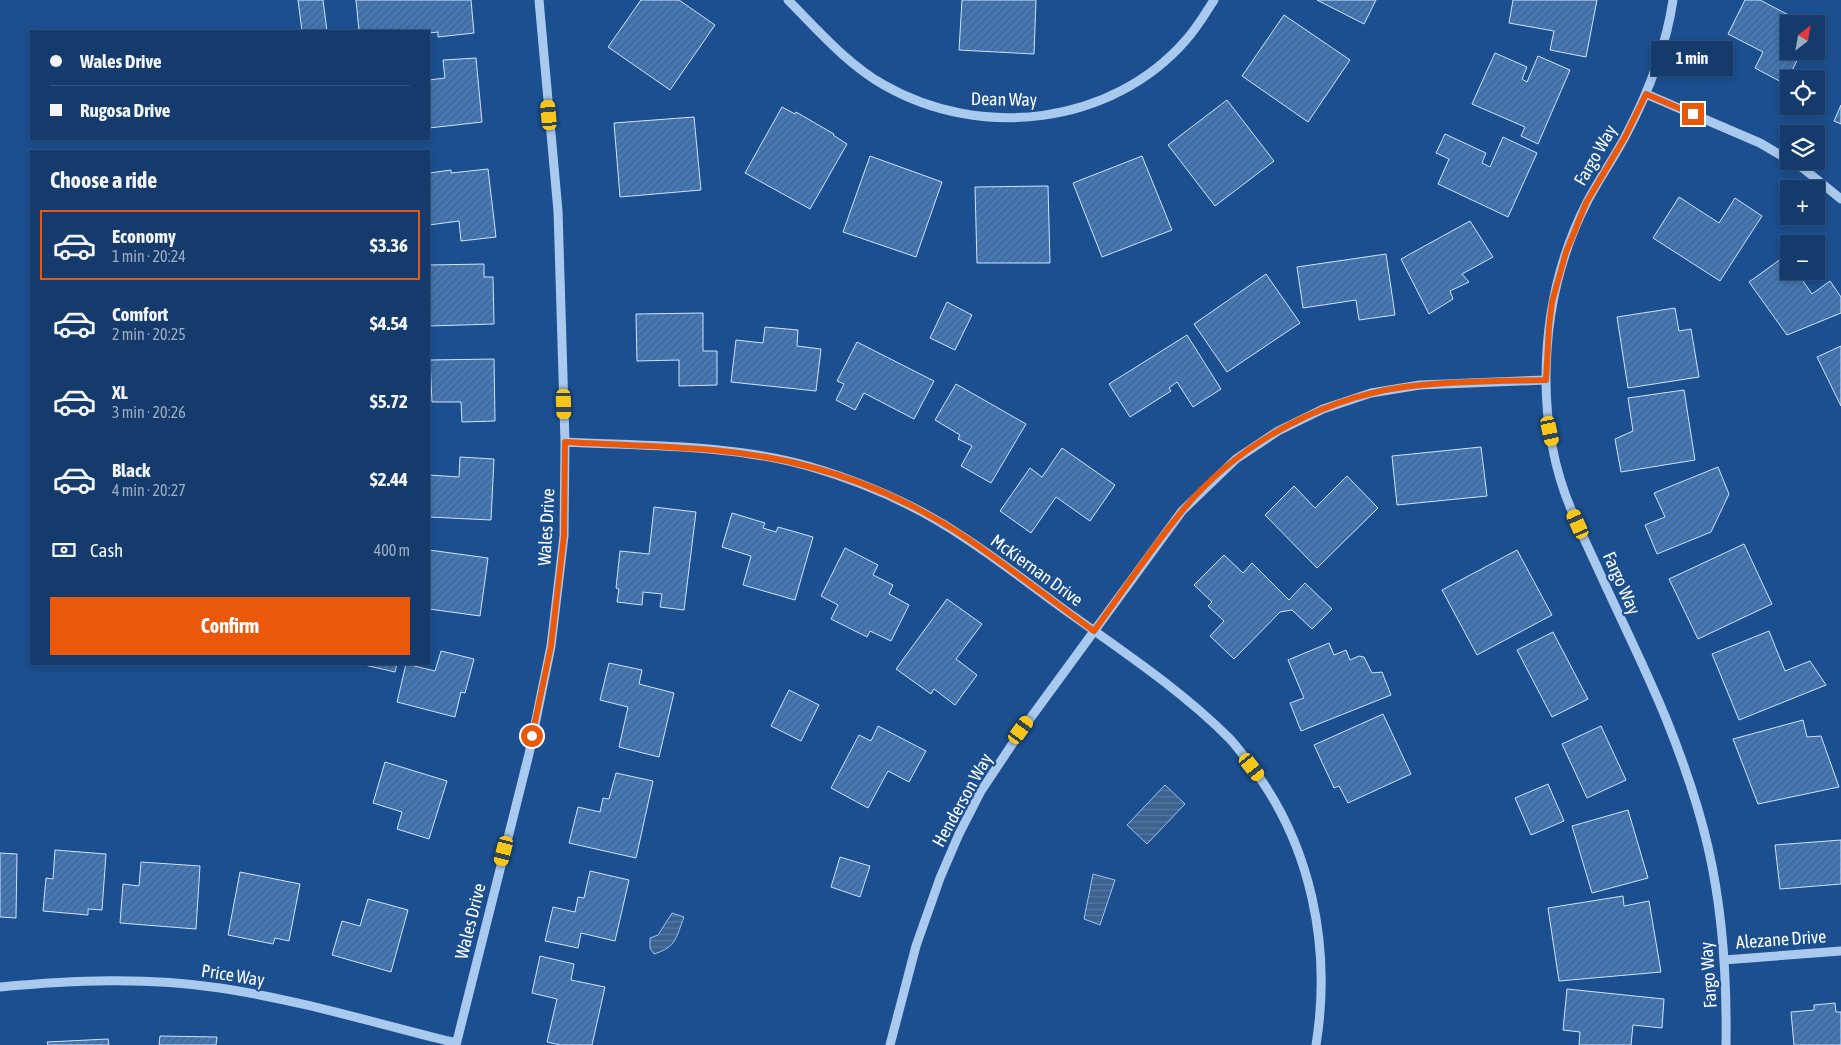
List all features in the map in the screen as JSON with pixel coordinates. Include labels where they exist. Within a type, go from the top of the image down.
[{"type":"street","name":"Wales Drive","points":[[456,1044],[528,754],[551,646],[564,536],[565,442],[558,211],[539,0]]},
{"type":"street","name":"Dean Way","points":[[788,0],[843,55],[862,71],[906,96],[937,108],[979,118],[1029,118],[1054,115],[1102,100],[1146,75],[1185,42],[1201,22],[1214,0]]},
{"type":"street","name":"Fargo Way","points":[[1673,0],[1669,24],[1646,94],[1625,137],[1586,203],[1566,252],[1552,302],[1546,380],[1550,431],[1555,457],[1570,507],[1666,718],[1686,768],[1708,846],[1718,899],[1724,960],[1726,1045]]},
{"type":"street","points":[[1646,94],[1760,143],[1780,155]]},
{"type":"street","points":[[1805,170],[1841,199]]},
{"type":"street","name":"Henderson Way","points":[[890,1045],[916,946],[940,878],[959,834],[981,791],[1021,730],[1182,511],[1236,459],[1278,431],[1323,409],[1371,393],[1420,385],[1546,380]]},
{"type":"street","name":"McKiernan Drive","points":[[565,442],[693,448],[750,454],[807,466],[862,484],[915,508],[965,537],[1195,706],[1231,740],[1262,780],[1275,801],[1297,846],[1312,894],[1321,943],[1322,993],[1316,1045]]},
{"type":"street","name":"Alezane Drive","points":[[1724,960],[1841,951]]},
{"type":"street","name":"Price Way","points":[[0,987],[53,982],[136,980],[218,988],[273,998],[456,1044]]},
{"type":"water","points":[[1165,785],[1185,804],[1147,844],[1127,825]]},
{"type":"water","points":[[1093,874],[1115,880],[1100,925],[1084,919]]},
{"type":"water","points":[[672,913],[684,917],[677,936],[667,948],[654,954],[650,948],[650,938],[658,935]]},
{"type":"building","points":[[298,0],[323,0],[327,30],[302,30]]},
{"type":"building","points":[[356,0],[471,0],[474,33],[438,37],[438,32],[430,33],[430,30],[359,30]]},
{"type":"building","points":[[641,0],[679,0],[715,25],[670,90],[608,47]]},
{"type":"building","points":[[962,0],[1036,0],[1034,54],[959,50]]},
{"type":"building","points":[[1317,0],[1376,0],[1364,24]]},
{"type":"building","points":[[1513,0],[1597,0],[1586,57],[1550,50],[1554,31],[1509,23]]},
{"type":"building","points":[[1745,0],[1760,0],[1789,15],[1780,15],[1780,60],[1797,60],[1792,70],[1780,70],[1780,81],[1755,68],[1763,52],[1728,34]]},
{"type":"building","points":[[1284,15],[1350,60],[1308,122],[1242,76]]},
{"type":"building","points":[[1495,53],[1527,67],[1522,79],[1527,82],[1538,56],[1570,70],[1538,144],[1521,136],[1525,127],[1472,104]]},
{"type":"building","points":[[476,58],[482,122],[430,128],[430,80],[445,78],[443,60]]},
{"type":"building","points":[[1227,100],[1274,161],[1215,206],[1168,145]]},
{"type":"building","points":[[1841,105],[1841,124],[1834,121]]},
{"type":"building","points":[[782,107],[795,114],[796,112],[834,134],[847,144],[810,209],[745,173]]},
{"type":"building","points":[[694,117],[701,190],[620,197],[614,123]]},
{"type":"building","points":[[1445,134],[1486,153],[1482,163],[1490,167],[1503,137],[1537,153],[1508,217],[1438,184],[1449,159],[1436,153]]},
{"type":"building","points":[[870,156],[942,182],[916,257],[843,232]]},
{"type":"building","points":[[1142,156],[1172,230],[1102,257],[1073,183]]},
{"type":"building","points":[[488,169],[496,237],[461,241],[459,221],[430,225],[430,173],[451,170],[451,173]]},
{"type":"building","points":[[1048,186],[1050,263],[977,263],[975,187]]},
{"type":"building","points":[[1679,197],[1719,223],[1735,198],[1762,216],[1720,281],[1653,238]]},
{"type":"building","points":[[1470,221],[1493,257],[1462,274],[1469,282],[1450,291],[1453,299],[1429,314],[1401,259]]},
{"type":"building","points":[[1386,254],[1395,315],[1359,320],[1356,300],[1303,308],[1297,267]]},
{"type":"building","points":[[1780,260],[1780,280],[1802,280],[1812,294],[1830,281],[1841,297],[1841,313],[1787,335],[1749,282]]},
{"type":"building","points":[[484,264],[484,277],[493,277],[494,324],[430,326],[430,265]]},
{"type":"building","points":[[1266,274],[1300,323],[1227,372],[1194,324]]},
{"type":"building","points":[[947,302],[972,315],[955,350],[930,338]]},
{"type":"building","points":[[1675,308],[1679,331],[1691,329],[1699,377],[1628,388],[1617,317]]},
{"type":"building","points":[[703,313],[703,351],[717,351],[717,385],[679,386],[679,360],[637,361],[636,314]]},
{"type":"building","points":[[765,327],[798,330],[797,346],[821,349],[816,391],[731,382],[736,340],[763,343]]},
{"type":"building","points":[[1187,335],[1221,389],[1193,407],[1177,382],[1169,388],[1171,391],[1130,417],[1109,384]]},
{"type":"building","points":[[857,342],[934,381],[914,419],[864,393],[855,410],[836,400],[844,384],[837,381]]},
{"type":"building","points":[[1841,346],[1841,406],[1817,357]]},
{"type":"building","points":[[494,359],[495,421],[462,422],[461,402],[432,402],[430,360]]},
{"type":"building","points":[[956,384],[1026,424],[991,483],[961,466],[972,446],[958,439],[960,435],[935,420]]},
{"type":"building","points":[[1684,390],[1695,460],[1621,472],[1615,439],[1633,431],[1628,398]]},
{"type":"building","points":[[1481,447],[1487,496],[1397,505],[1392,456]]},
{"type":"building","points":[[1062,448],[1115,485],[1090,521],[1056,497],[1031,533],[1000,511],[1030,468],[1042,477]]},
{"type":"building","points":[[460,457],[494,459],[491,520],[430,517],[430,475],[459,477]]},
{"type":"building","points":[[1718,467],[1729,494],[1711,532],[1657,554],[1645,525],[1665,517],[1654,493]]},
{"type":"building","points":[[1347,476],[1378,508],[1317,568],[1265,515],[1294,486],[1315,508]]},
{"type":"building","points":[[654,507],[696,512],[684,610],[660,607],[662,594],[643,592],[642,605],[617,602],[619,589],[616,588],[620,551],[649,554]]},
{"type":"building","points":[[732,513],[765,523],[763,528],[776,532],[778,527],[813,537],[795,600],[743,585],[751,556],[722,547]]},
{"type":"building","points":[[1744,544],[1772,604],[1698,639],[1669,579]]},
{"type":"building","points":[[845,548],[878,565],[873,575],[893,585],[889,594],[909,605],[891,641],[870,631],[867,637],[831,619],[838,605],[821,596]]},
{"type":"building","points":[[430,550],[488,558],[480,616],[430,609]]},
{"type":"building","points":[[1517,550],[1552,615],[1477,655],[1442,590]]},
{"type":"building","points":[[1224,555],[1243,573],[1252,563],[1289,600],[1305,583],[1332,609],[1312,629],[1292,610],[1280,612],[1234,659],[1210,636],[1224,621],[1208,606],[1212,602],[1194,585]]},
{"type":"building","points":[[947,599],[982,624],[956,659],[977,675],[955,705],[934,689],[931,694],[896,669]]},
{"type":"building","points":[[1769,631],[1785,671],[1810,661],[1826,685],[1739,720],[1712,654]]},
{"type":"building","points":[[1553,632],[1588,699],[1552,717],[1517,650]]},
{"type":"building","points":[[1329,643],[1334,655],[1346,650],[1350,660],[1359,656],[1364,657],[1372,673],[1382,672],[1391,695],[1301,731],[1290,703],[1304,698],[1288,660]]},
{"type":"building","points":[[441,651],[474,659],[465,693],[461,692],[455,717],[397,702],[406,665],[435,671]]},
{"type":"building","points":[[609,663],[642,670],[639,684],[674,693],[659,757],[619,747],[628,707],[600,700]]},
{"type":"building","points":[[364,665],[397,665],[395,672]]},
{"type":"building","points":[[789,690],[819,705],[801,741],[771,726]]},
{"type":"building","points":[[1383,714],[1411,774],[1348,803],[1339,786],[1334,788],[1314,745]]},
{"type":"building","points":[[1803,720],[1807,737],[1821,736],[1839,787],[1758,804],[1733,739]]},
{"type":"building","points":[[878,726],[926,751],[909,782],[888,771],[868,808],[831,788],[859,735],[871,741]]},
{"type":"building","points":[[1601,726],[1626,780],[1587,798],[1562,744]]},
{"type":"building","points":[[385,762],[447,781],[429,839],[397,829],[402,812],[373,803]]},
{"type":"building","points":[[616,773],[653,781],[636,858],[569,843],[578,807],[600,812],[603,798],[609,799]]},
{"type":"building","points":[[1548,784],[1564,821],[1531,835],[1515,798]]},
{"type":"building","points":[[1628,810],[1648,878],[1592,893],[1572,826]]},
{"type":"building","points":[[1841,840],[1841,884],[1780,889],[1775,845]]},
{"type":"building","points":[[55,850],[106,854],[102,910],[88,909],[88,915],[43,911],[46,878],[53,879]]},
{"type":"building","points":[[0,853],[17,854],[16,918],[0,917]]},
{"type":"building","points":[[840,857],[870,866],[860,897],[831,887]]},
{"type":"building","points":[[141,862],[200,866],[196,929],[120,923],[123,884],[139,886]]},
{"type":"building","points":[[590,871],[629,880],[615,941],[581,933],[578,948],[545,941],[553,907],[575,912],[578,897],[584,898]]},
{"type":"building","points":[[240,872],[300,884],[289,941],[275,938],[273,944],[228,935]]},
{"type":"building","points":[[1623,896],[1624,906],[1649,901],[1661,972],[1559,981],[1548,908]]},
{"type":"building","points":[[368,899],[408,910],[391,972],[332,955],[342,921],[360,926]]},
{"type":"building","points":[[540,956],[574,964],[571,980],[605,987],[592,1045],[560,1045],[547,1042],[557,999],[532,993]]},
{"type":"building","points":[[1567,989],[1664,999],[1662,1028],[1633,1025],[1631,1045],[1579,1045],[1580,1032],[1563,1030]]},
{"type":"building","points":[[1835,1003],[1836,1012],[1841,1012],[1841,1045],[1794,1045],[1791,1012],[1814,1010],[1814,1005]]},
{"type":"building","points":[[160,1036],[217,1037],[216,1045],[159,1045]]},
{"type":"building","points":[[108,1039],[109,1045],[48,1045],[47,1042]]},
{"type":"route","points":[[532,736],[551,646],[564,536],[565,442],[693,448],[750,454],[807,466],[862,484],[915,508],[965,537],[1094,631],[1182,511],[1236,459],[1278,431],[1323,409],[1371,393],[1420,385],[1546,380],[1552,302],[1566,252],[1586,203],[1625,137],[1646,94],[1693,114]]}]
